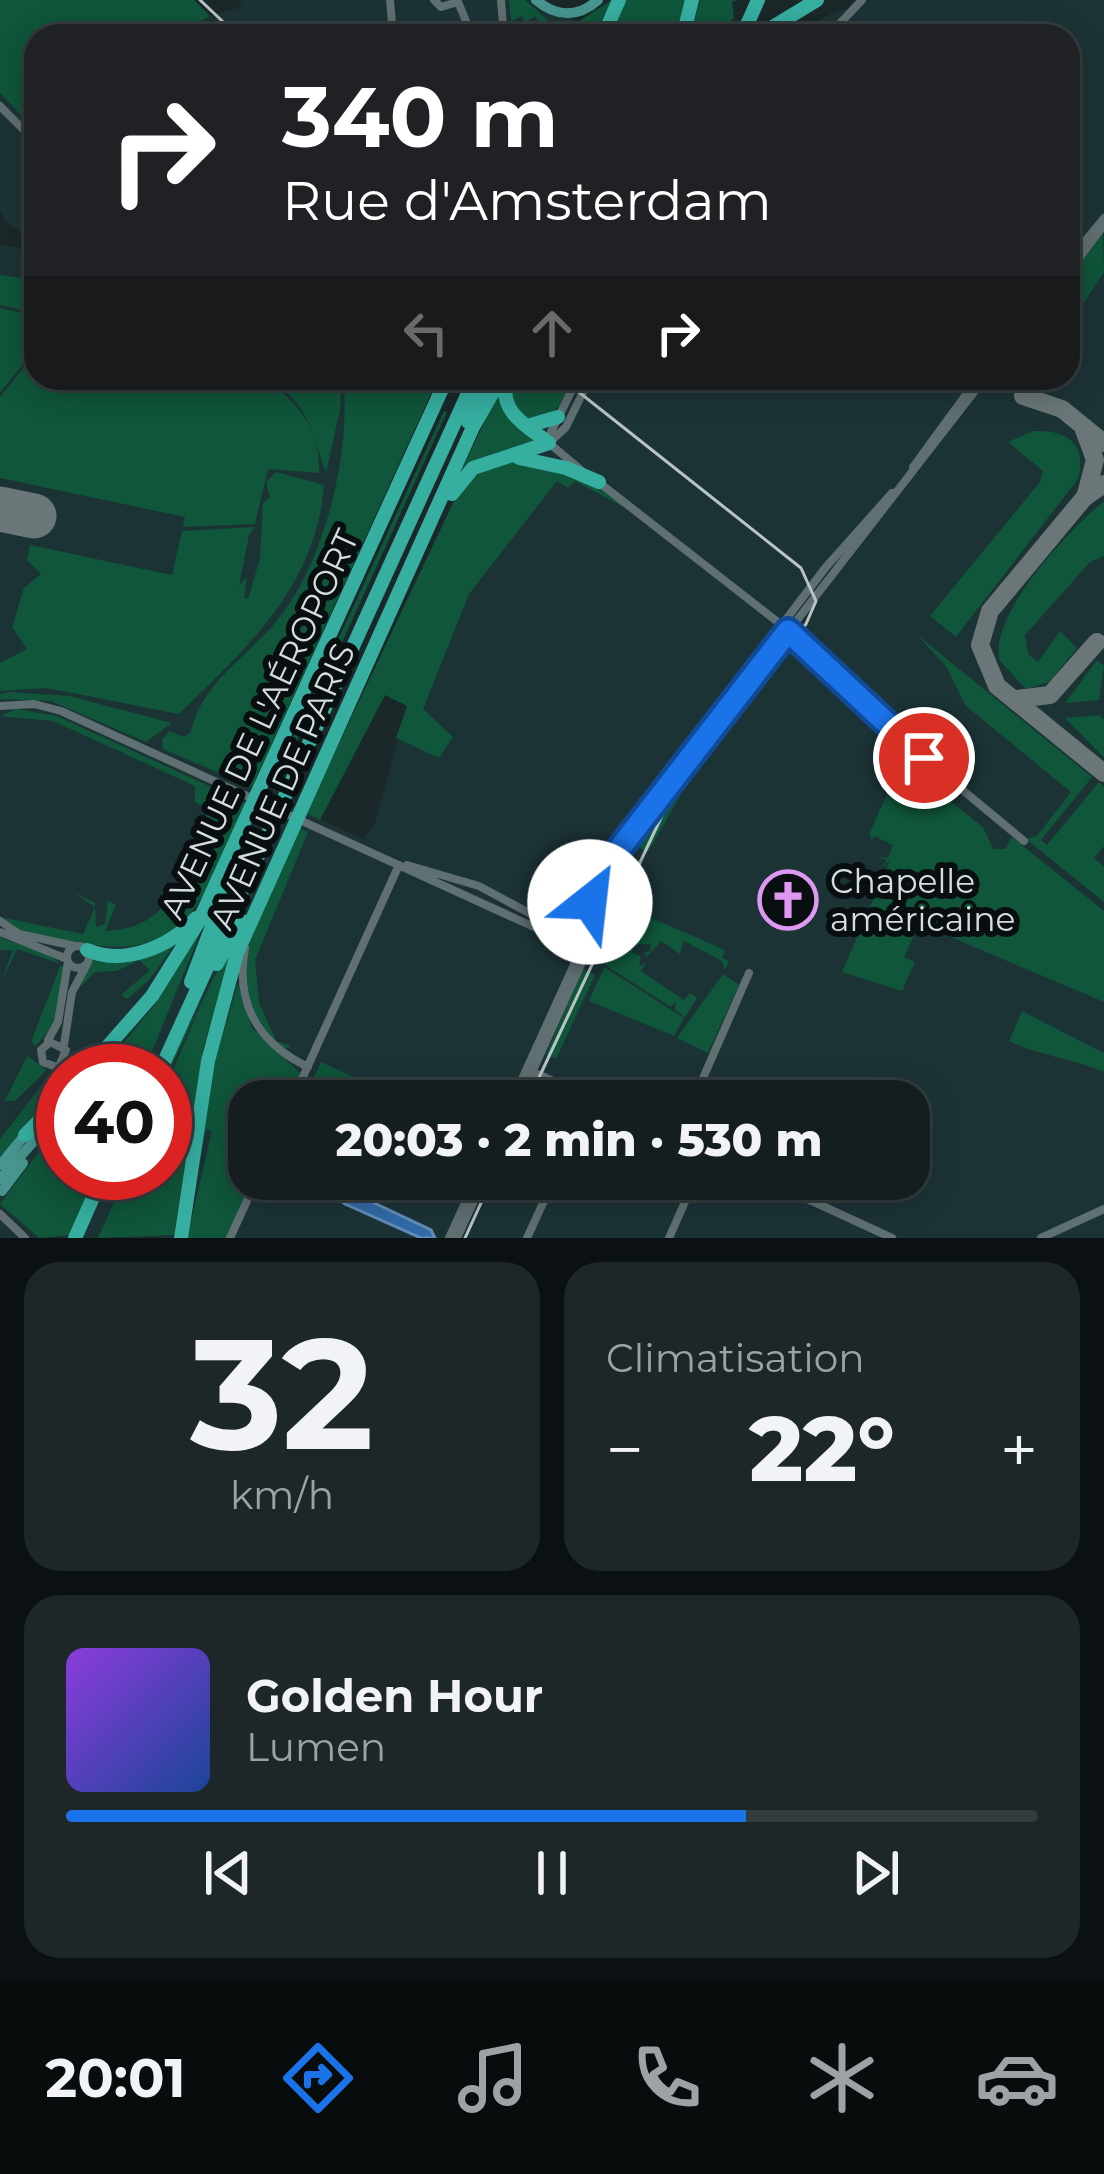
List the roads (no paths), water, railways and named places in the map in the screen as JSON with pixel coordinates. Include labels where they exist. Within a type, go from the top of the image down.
[{"type":"highway","points":[[762,24],[800,0]]},
{"type":"highway","points":[[778,24],[817,0]]},
{"type":"highway","name":"AVENUE DE L'AÉROPORT","points":[[114,1044],[166,976],[207,906],[443,390]]},
{"type":"highway","points":[[383,522],[455,390]]},
{"type":"highway","points":[[191,982],[457,390]]},
{"type":"highway","points":[[169,1044],[473,390]]},
{"type":"highway","points":[[423,538],[424,522],[474,390]]},
{"type":"highway","name":"AVENUE DE PARIS","points":[[178,1238],[216,1025],[247,928],[423,538],[498,390]]},
{"type":"highway","points":[[505,390],[506,403],[549,443]]},
{"type":"highway","points":[[527,426],[561,424]]},
{"type":"highway","points":[[423,538],[465,474],[549,443]]},
{"type":"highway","points":[[508,457],[552,464],[599,482]]},
{"type":"highway","points":[[166,1044],[280,749]]},
{"type":"highway","points":[[191,1003],[228,946],[302,793],[312,782]]},
{"type":"highway","points":[[83,953],[112,955],[157,947],[207,906]]},
{"type":"highway","points":[[26,1136],[36,1125]]},
{"type":"highway","points":[[75,1238],[92,1200]]},
{"type":"highway","points":[[84,1238],[102,1200]]},
{"type":"main road","points":[[536,0],[561,14],[581,12],[598,0]]},
{"type":"main road","points":[[0,1165],[26,1136]]},
{"type":"main road","points":[[1,1188],[36,1140]]},
{"type":"street","points":[[434,0],[441,7],[461,4],[466,24]]},
{"type":"street","points":[[839,24],[862,0]]},
{"type":"street","points":[[0,106],[24,130]]},
{"type":"street","points":[[1080,249],[1104,222]]},
{"type":"street","points":[[1080,256],[1104,222]]},
{"type":"street","points":[[573,463],[561,424],[574,390]]},
{"type":"street","points":[[582,390],[561,424],[547,436],[549,443],[785,627],[934,767],[1024,841]]},
{"type":"street","points":[[556,937],[556,920],[972,390]]},
{"type":"street","points":[[526,1080],[588,952],[589,917],[603,870],[785,627]]},
{"type":"street","points":[[0,706],[52,708],[399,865],[544,921],[556,920]]},
{"type":"street","points":[[302,1080],[399,865]]},
{"type":"street","points":[[475,895],[573,945],[577,958],[530,1071]]},
{"type":"street","points":[[566,908],[577,905],[589,917]]},
{"type":"street","points":[[0,921],[23,935],[83,953]]},
{"type":"street","points":[[247,928],[241,974],[252,1019],[275,1048],[308,1067]]},
{"type":"street","points":[[0,932],[78,968],[83,953]]},
{"type":"street","points":[[573,945],[588,934]]},
{"type":"street","points":[[68,961],[83,953]]},
{"type":"street","points":[[64,1044],[83,953]]},
{"type":"street","points":[[45,1044],[58,1022],[68,961]]},
{"type":"street","points":[[700,1080],[748,973]]},
{"type":"street","points":[[530,1071],[549,1080]]},
{"type":"street","points":[[26,1136],[36,1122]]},
{"type":"street","points":[[230,1238],[247,1200]]},
{"type":"street","points":[[453,1238],[470,1200]]},
{"type":"street","points":[[527,1238],[544,1200]]},
{"type":"street","points":[[669,1238],[686,1200]]},
{"type":"street","points":[[809,1200],[892,1238]]},
{"type":"street","points":[[1041,1238],[1104,1209]]},
{"type":"street","points":[[0,1214],[25,1238]]},
{"type":"water","points":[[339,1200],[368,1200],[431,1230],[435,1238],[421,1238]]},
{"type":"tram line","points":[[200,0],[225,24]]},
{"type":"tram line","points":[[538,1080],[667,805],[806,624],[816,601],[801,568],[576,390]]},
{"type":"tram line","points":[[465,1238],[482,1200]]},
{"type":"place","name":"Chapelle américaine","points":[[788,900]]}]
